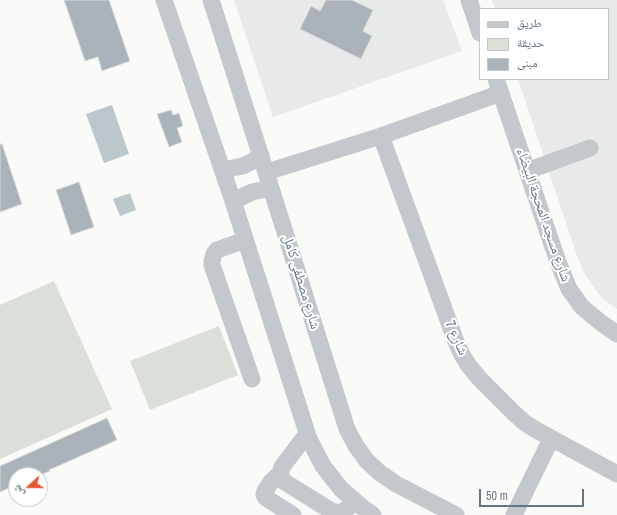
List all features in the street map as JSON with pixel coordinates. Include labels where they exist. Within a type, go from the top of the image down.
[{"type":"street","points":[[164,0],[223,170],[309,439],[323,466],[341,489],[373,515]]},
{"type":"street","name":"شارع مصطفى كامل","points":[[211,0],[347,430],[367,461],[380,473],[396,484],[456,515]]},
{"type":"street","points":[[469,0],[479,30]]},
{"type":"street","points":[[233,201],[252,192],[269,180],[381,136],[498,86]]},
{"type":"street","name":"شارع مسجد المحجة البيضاء","points":[[498,86],[558,262],[569,289],[582,307],[617,334]]},
{"type":"street","name":"شارع 7","points":[[381,136],[455,339],[469,366],[479,378],[525,423],[617,474]]},
{"type":"street","points":[[527,171],[590,148]]},
{"type":"street","points":[[223,170],[243,166],[261,155]]},
{"type":"street","points":[[246,240],[217,250],[214,254],[212,265],[252,379]]},
{"type":"street","points":[[293,515],[266,498],[264,495],[271,482],[281,472],[284,463],[307,434]]},
{"type":"street","points":[[514,515],[551,438]]},
{"type":"street","points":[[281,472],[283,481],[333,514],[346,510],[354,501]]},
{"type":"shaded area","points":[[234,0],[443,0],[462,51],[273,117]]},
{"type":"shaded area","points":[[492,0],[617,0],[617,309],[602,298],[585,274],[578,259],[518,80],[609,80],[609,8],[495,8]]},
{"type":"shaded area","points":[[112,105],[129,154],[104,163],[86,114]]},
{"type":"shaded area","points":[[130,193],[136,210],[120,216],[113,199]]},
{"type":"green space","points":[[54,281],[112,409],[0,459],[0,305]]},
{"type":"green space","points":[[219,326],[238,375],[150,410],[130,361]]},
{"type":"building","points":[[64,0],[109,0],[130,61],[102,71],[98,57],[85,61]]},
{"type":"building","points":[[326,0],[352,0],[373,10],[363,31],[372,36],[361,59],[300,29],[311,6],[320,11]]},
{"type":"building","points":[[171,110],[173,115],[179,113],[183,126],[177,128],[182,142],[169,147],[157,114]]},
{"type":"building","points":[[0,144],[2,144],[22,204],[0,212]]},
{"type":"building","points":[[79,182],[94,227],[71,235],[56,190]]},
{"type":"building","points":[[107,418],[117,440],[49,470],[50,471],[48,472],[48,467],[8,467],[8,488],[0,492],[0,466]]}]
